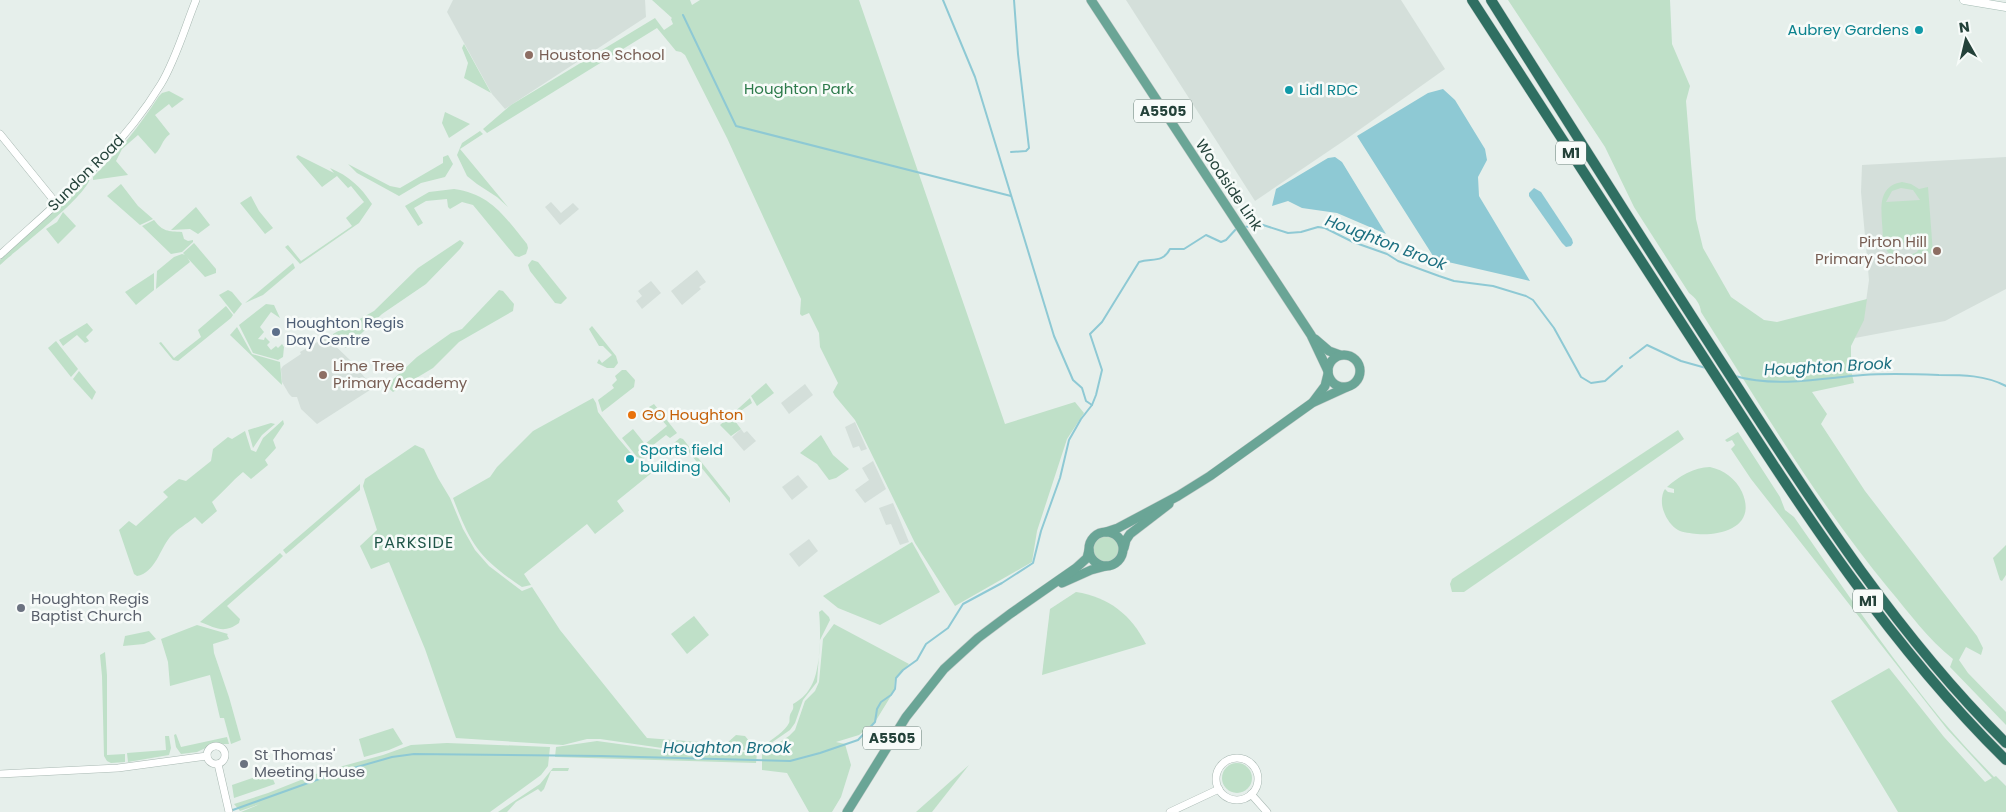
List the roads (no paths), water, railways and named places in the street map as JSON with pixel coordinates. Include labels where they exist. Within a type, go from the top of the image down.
[{"type":"highway","name":"M1","points":[[1472,0],[1793,495],[1897,640],[1955,707],[2006,760]]},
{"type":"highway","name":"M1","points":[[1491,0],[1758,420],[1858,567],[1907,632],[1965,701],[2006,743]]},
{"type":"main road","name":"Woodside Link","points":[[1091,0],[1311,335],[1328,373]]},
{"type":"main road","points":[[1964,0],[2006,6]]},
{"type":"main road","name":"Woodside Link","points":[[1311,335],[1329,352],[1340,355]]},
{"type":"main road","points":[[1312,403],[1325,386],[1330,362],[1340,355]]},
{"type":"main road","name":"A5505","points":[[1340,355],[1352,356],[1360,368],[1360,374],[1356,382],[1347,387]]},
{"type":"main road","points":[[1328,373],[1335,384],[1347,387]]},
{"type":"main road","points":[[1178,496],[1130,534],[1117,562],[1108,566],[1098,564],[1093,560],[1089,550],[1094,537],[1118,528],[1178,496],[1210,476],[1312,403],[1347,387]]},
{"type":"main road","points":[[1106,532],[1119,537],[1124,550]]},
{"type":"main road","name":"A5505","points":[[847,812],[906,717],[944,669],[993,626],[1081,564],[1087,558],[1089,550]]},
{"type":"main road","name":"A5505","points":[[1043,592],[1091,570],[1108,566]]},
{"type":"street","name":"Sundon Road","points":[[0,255],[97,166],[121,141],[142,114],[162,82],[196,0]]},
{"type":"street","points":[[0,134],[56,204]]},
{"type":"street","points":[[207,756],[211,748],[216,746],[222,748],[225,756],[223,761],[218,764]]},
{"type":"street","points":[[207,756],[210,761],[218,764]]},
{"type":"street","points":[[0,774],[118,768],[207,756]]},
{"type":"street","points":[[1242,759],[1253,765],[1258,777],[1258,783],[1251,794],[1240,800],[1223,794],[1219,789],[1217,777],[1221,766],[1230,760],[1242,759]]},
{"type":"street","points":[[218,764],[228,809]]},
{"type":"street","points":[[1170,812],[1219,789]]},
{"type":"street","points":[[1251,794],[1267,812]]},
{"type":"water","points":[[1443,89],[1455,100],[1485,149],[1487,160],[1478,177],[1479,196],[1530,281],[1435,259],[1357,136],[1428,93]]},
{"type":"water","points":[[1335,157],[1342,162],[1386,234],[1337,213],[1302,208],[1288,201],[1272,206],[1276,189],[1328,158]]},
{"type":"water","points":[[1534,188],[1541,192],[1572,239],[1573,243],[1571,246],[1566,247],[1562,243],[1529,196],[1529,193]]},
{"type":"waterway","points":[[943,0],[975,77],[1054,336],[1073,380],[1082,388],[1086,401],[1092,405]]},
{"type":"waterway","points":[[1011,152],[1026,151],[1029,148],[1014,0]]},
{"type":"waterway","points":[[683,15],[736,126],[1011,196]]},
{"type":"waterway","name":"Houghton Brook","points":[[1244,227],[1263,225],[1288,233],[1301,232],[1318,227],[1325,228],[1353,242],[1387,254],[1398,261],[1439,276],[1454,281],[1493,286],[1526,296],[1533,300],[1554,328],[1581,377],[1591,383],[1605,381],[1622,366]]},
{"type":"waterway","name":"Houghton Brook","points":[[230,811],[336,773],[392,757],[414,754],[790,761],[858,740],[875,722],[877,709],[881,702],[891,695],[895,689],[896,678],[903,670],[917,660],[926,644],[948,628],[963,604],[1002,583],[1033,563],[1041,531],[1060,478],[1069,440],[1081,419],[1092,405],[1096,395],[1102,370],[1090,334],[1102,322],[1139,262],[1161,258],[1170,249],[1184,249],[1206,235],[1221,242],[1226,240],[1237,228]]},
{"type":"waterway","name":"Houghton Brook","points":[[1630,358],[1647,345],[1681,361],[1706,368]]},
{"type":"waterway","name":"Houghton Brook","points":[[1735,376],[1751,380],[1782,382],[1882,374],[1957,375],[1974,376],[2006,386]]},
{"type":"place","name":"Aubrey Gardens","points":[[1919,30]]},
{"type":"place","name":"Houstone School","points":[[529,55]]},
{"type":"place","name":"Lidl RDC","points":[[1289,90]]},
{"type":"place","name":"Pirton Hill Primary School","points":[[1937,251]]},
{"type":"place","name":"Houghton Regis Day Centre","points":[[276,332]]},
{"type":"place","name":"Lime Tree Primary Academy","points":[[323,375]]},
{"type":"place","name":"GO Houghton","points":[[632,415]]},
{"type":"place","name":"Sports field building","points":[[630,459]]},
{"type":"place","name":"Houghton Regis Baptist Church","points":[[21,608]]},
{"type":"place","name":"St Thomas' Meeting House","points":[[244,764]]},
{"type":"district","name":"PARKSIDE","points":[[414,542]]},
{"type":"park label","name":"Houghton Park","points":[[799,89]]}]
